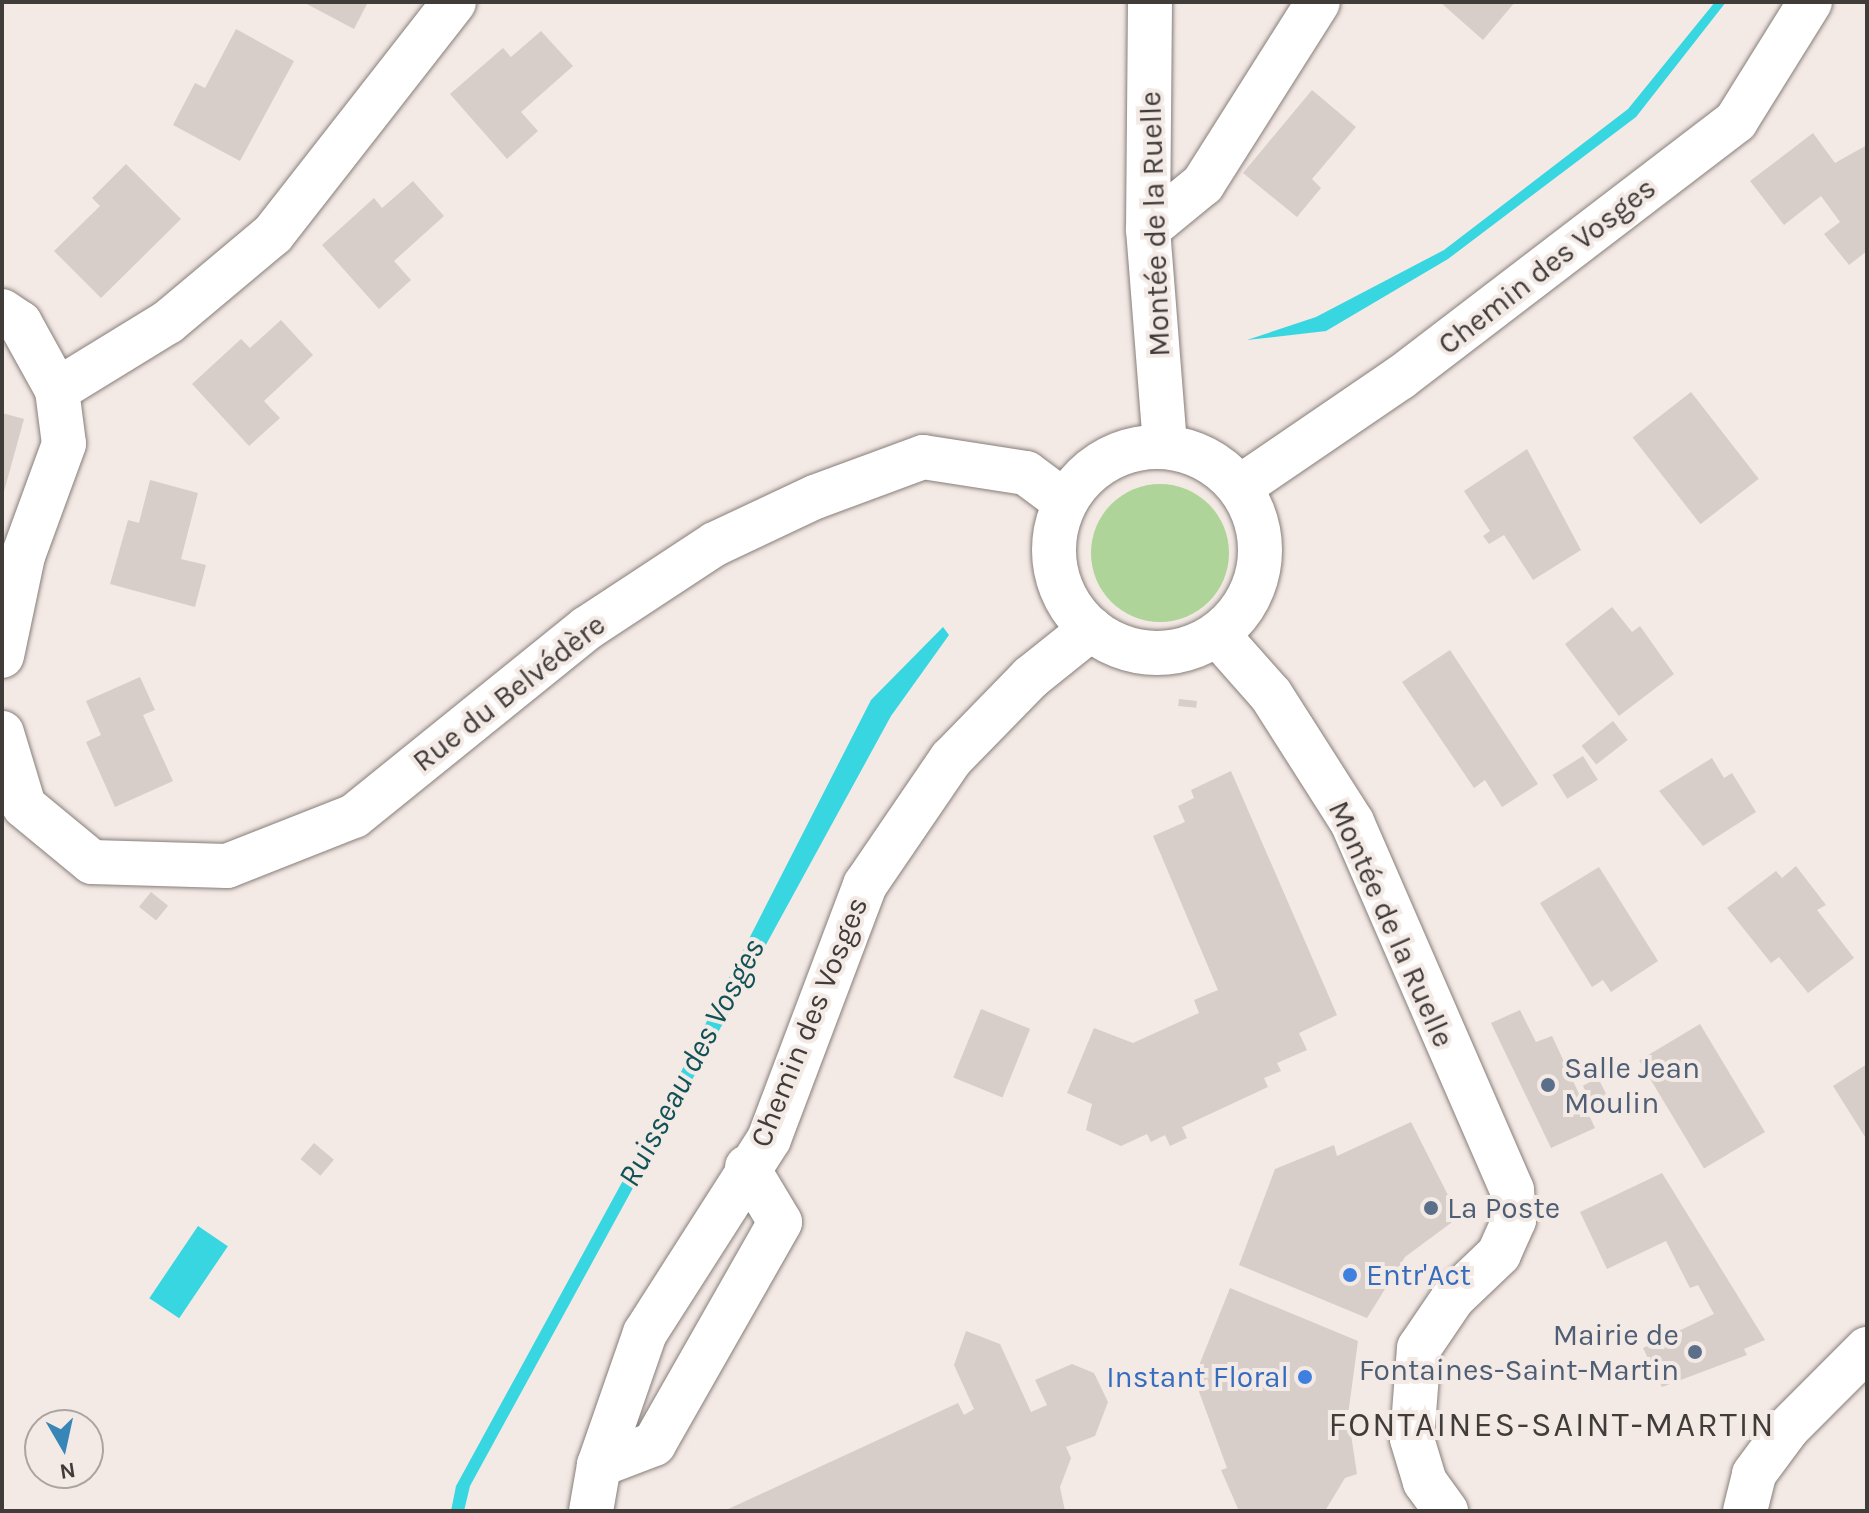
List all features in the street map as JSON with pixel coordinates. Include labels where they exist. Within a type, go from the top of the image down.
[{"type":"street","points":[[57,390],[168,322],[273,234],[454,2]]},
{"type":"street","name":"Montée de la Ruelle","points":[[1150,2],[1148,229],[1165,446]]},
{"type":"street","points":[[1148,229],[1203,184],[1318,2]]},
{"type":"street","name":"Chemin des Vosges","points":[[1240,487],[1400,378],[1736,121],[1810,2]]},
{"type":"street","points":[[2,311],[20,323],[57,390],[64,444],[23,556],[2,656]]},
{"type":"street","points":[[1165,446],[1194,453],[1240,487],[1261,549],[1241,611],[1217,634],[1154,653],[1120,647],[1091,629],[1068,604],[1056,572],[1054,537],[1065,502],[1098,464],[1165,446]]},
{"type":"street","name":"Rue du Belvédère","points":[[2,733],[24,806],[92,862],[227,866],[354,816],[587,628],[715,544],[815,497],[923,457],[1026,473],[1065,502]]},
{"type":"street","name":"Chemin des Vosges","points":[[591,1511],[599,1465],[645,1333],[747,1167],[769,1139],[865,885],[951,759],[1031,677],[1091,629]]},
{"type":"street","name":"Montée de la Ruelle","points":[[1217,634],[1271,695],[1352,822],[1512,1190],[1514,1220],[1499,1254],[1453,1298],[1419,1348],[1412,1439],[1425,1482],[1446,1511]]},
{"type":"street","points":[[599,1465],[654,1444],[780,1222],[747,1167]]},
{"type":"street","points":[[1745,1511],[1754,1474],[1788,1428],[1867,1349]]},
{"type":"green space","points":[[1160,484],[1186,489],[1209,504],[1224,527],[1229,553],[1224,579],[1209,602],[1186,617],[1160,622],[1134,617],[1111,602],[1096,579],[1091,553],[1096,527],[1111,504],[1134,489]]},
{"type":"water","points":[[1715,2],[1726,2],[1636,117],[1448,259],[1326,331],[1247,340],[1316,317],[1444,250],[1628,109]]},
{"type":"water","name":"Ruisseau des Vosges","points":[[943,627],[949,635],[891,716],[470,1486],[464,1511],[451,1511],[456,1486],[661,1111],[871,700]]},
{"type":"water","points":[[198,1226],[228,1246],[179,1318],[149,1298]]},
{"type":"building","points":[[303,2],[368,2],[354,29]]},
{"type":"building","points":[[1440,2],[1515,2],[1483,40]]},
{"type":"building","points":[[236,29],[294,61],[240,161],[173,125],[195,83],[205,88]]},
{"type":"building","points":[[541,31],[573,66],[521,112],[538,131],[507,159],[450,94],[503,48],[511,57]]},
{"type":"building","points":[[1312,90],[1356,127],[1312,179],[1321,188],[1297,217],[1243,173]]},
{"type":"building","points":[[1813,133],[1835,163],[1867,145],[1867,251],[1849,265],[1824,234],[1840,222],[1821,196],[1784,225],[1750,181]]},
{"type":"building","points":[[126,164],[181,219],[101,298],[54,251],[100,206],[92,198]]},
{"type":"building","points":[[413,181],[444,216],[394,261],[411,280],[379,309],[322,245],[374,198],[382,208]]},
{"type":"building","points":[[281,320],[313,355],[264,401],[280,418],[249,446],[192,384],[241,339],[250,348]]},
{"type":"building","points":[[1691,392],[1759,479],[1700,524],[1633,438]]},
{"type":"building","points":[[2,413],[24,419],[3,495],[2,495]]},
{"type":"building","points":[[1527,449],[1581,550],[1533,580],[1504,535],[1489,544],[1483,536],[1490,531],[1464,491]]},
{"type":"building","points":[[150,480],[198,493],[181,559],[206,565],[195,607],[110,584],[128,520],[139,523]]},
{"type":"building","points":[[1612,607],[1632,632],[1640,626],[1674,674],[1619,716],[1565,644]]},
{"type":"building","points":[[1450,650],[1538,784],[1502,807],[1485,780],[1474,788],[1402,682]]},
{"type":"building","points":[[140,677],[155,710],[143,715],[173,781],[115,807],[86,742],[101,735],[86,701]]},
{"type":"building","points":[[1179,699],[1197,701],[1196,708],[1178,706]]},
{"type":"building","points":[[1613,721],[1628,740],[1596,765],[1581,746]]},
{"type":"building","points":[[1583,756],[1598,780],[1567,799],[1552,775]]},
{"type":"building","points":[[1712,758],[1724,778],[1732,773],[1756,812],[1703,846],[1659,791]]},
{"type":"building","points":[[1231,771],[1337,1015],[1299,1033],[1307,1050],[1277,1063],[1281,1071],[1264,1078],[1268,1087],[1182,1127],[1187,1138],[1170,1146],[1165,1135],[1151,1142],[1147,1134],[1121,1146],[1086,1130],[1092,1104],[1067,1093],[1094,1028],[1133,1043],[1199,1013],[1194,1000],[1218,990],[1153,836],[1185,822],[1178,806],[1194,798],[1191,790]]},
{"type":"building","points":[[1796,866],[1826,905],[1817,910],[1854,958],[1808,993],[1779,957],[1771,963],[1727,908],[1776,871],[1782,878]]},
{"type":"building","points":[[1599,867],[1658,961],[1611,992],[1603,980],[1592,987],[1540,903]]},
{"type":"building","points":[[151,892],[168,906],[156,921],[139,907]]},
{"type":"building","points":[[981,1009],[1030,1029],[1002,1097],[953,1078]]},
{"type":"building","name":"Salle Jean Moulin","points":[[1520,1010],[1536,1042],[1552,1036],[1595,1128],[1551,1148],[1491,1023]]},
{"type":"building","points":[[1700,1024],[1765,1132],[1704,1169],[1639,1061]]},
{"type":"building","points":[[1867,1064],[1867,1140],[1833,1086]]},
{"type":"building","points":[[1598,1078],[1613,1108],[1598,1116],[1583,1086]]},
{"type":"building","points":[[1411,1122],[1459,1217],[1405,1257],[1367,1318],[1239,1265],[1275,1169],[1334,1145],[1337,1156]]},
{"type":"building","points":[[314,1143],[334,1160],[320,1176],[301,1159]]},
{"type":"building","points":[[1662,1173],[1765,1340],[1744,1349],[1747,1355],[1662,1387],[1643,1348],[1714,1314],[1698,1285],[1690,1288],[1666,1241],[1607,1269],[1580,1212]]},
{"type":"building","points":[[1230,1288],[1358,1341],[1348,1415],[1357,1474],[1345,1478],[1325,1511],[1239,1511],[1221,1470],[1227,1468],[1194,1378]]},
{"type":"building","points":[[966,1331],[1000,1344],[1031,1412],[1047,1405],[1035,1380],[1072,1364],[1094,1373],[1108,1402],[1095,1436],[1066,1447],[1071,1458],[1060,1487],[1065,1511],[724,1511],[958,1403],[964,1415],[974,1409],[954,1365]]},
{"type":"place","name":"Salle Jean Moulin","points":[[1548,1085]]},
{"type":"place","name":"La Poste","points":[[1431,1208]]},
{"type":"place","name":"Entr'Act","points":[[1350,1275]]},
{"type":"place","name":"Mairie de Fontaines-Saint-Martin","points":[[1695,1352]]},
{"type":"place","name":"Instant Floral","points":[[1305,1377]]},
{"type":"district","name":"FONTAINES-SAINT-MARTIN","points":[[1552,1426]]}]
